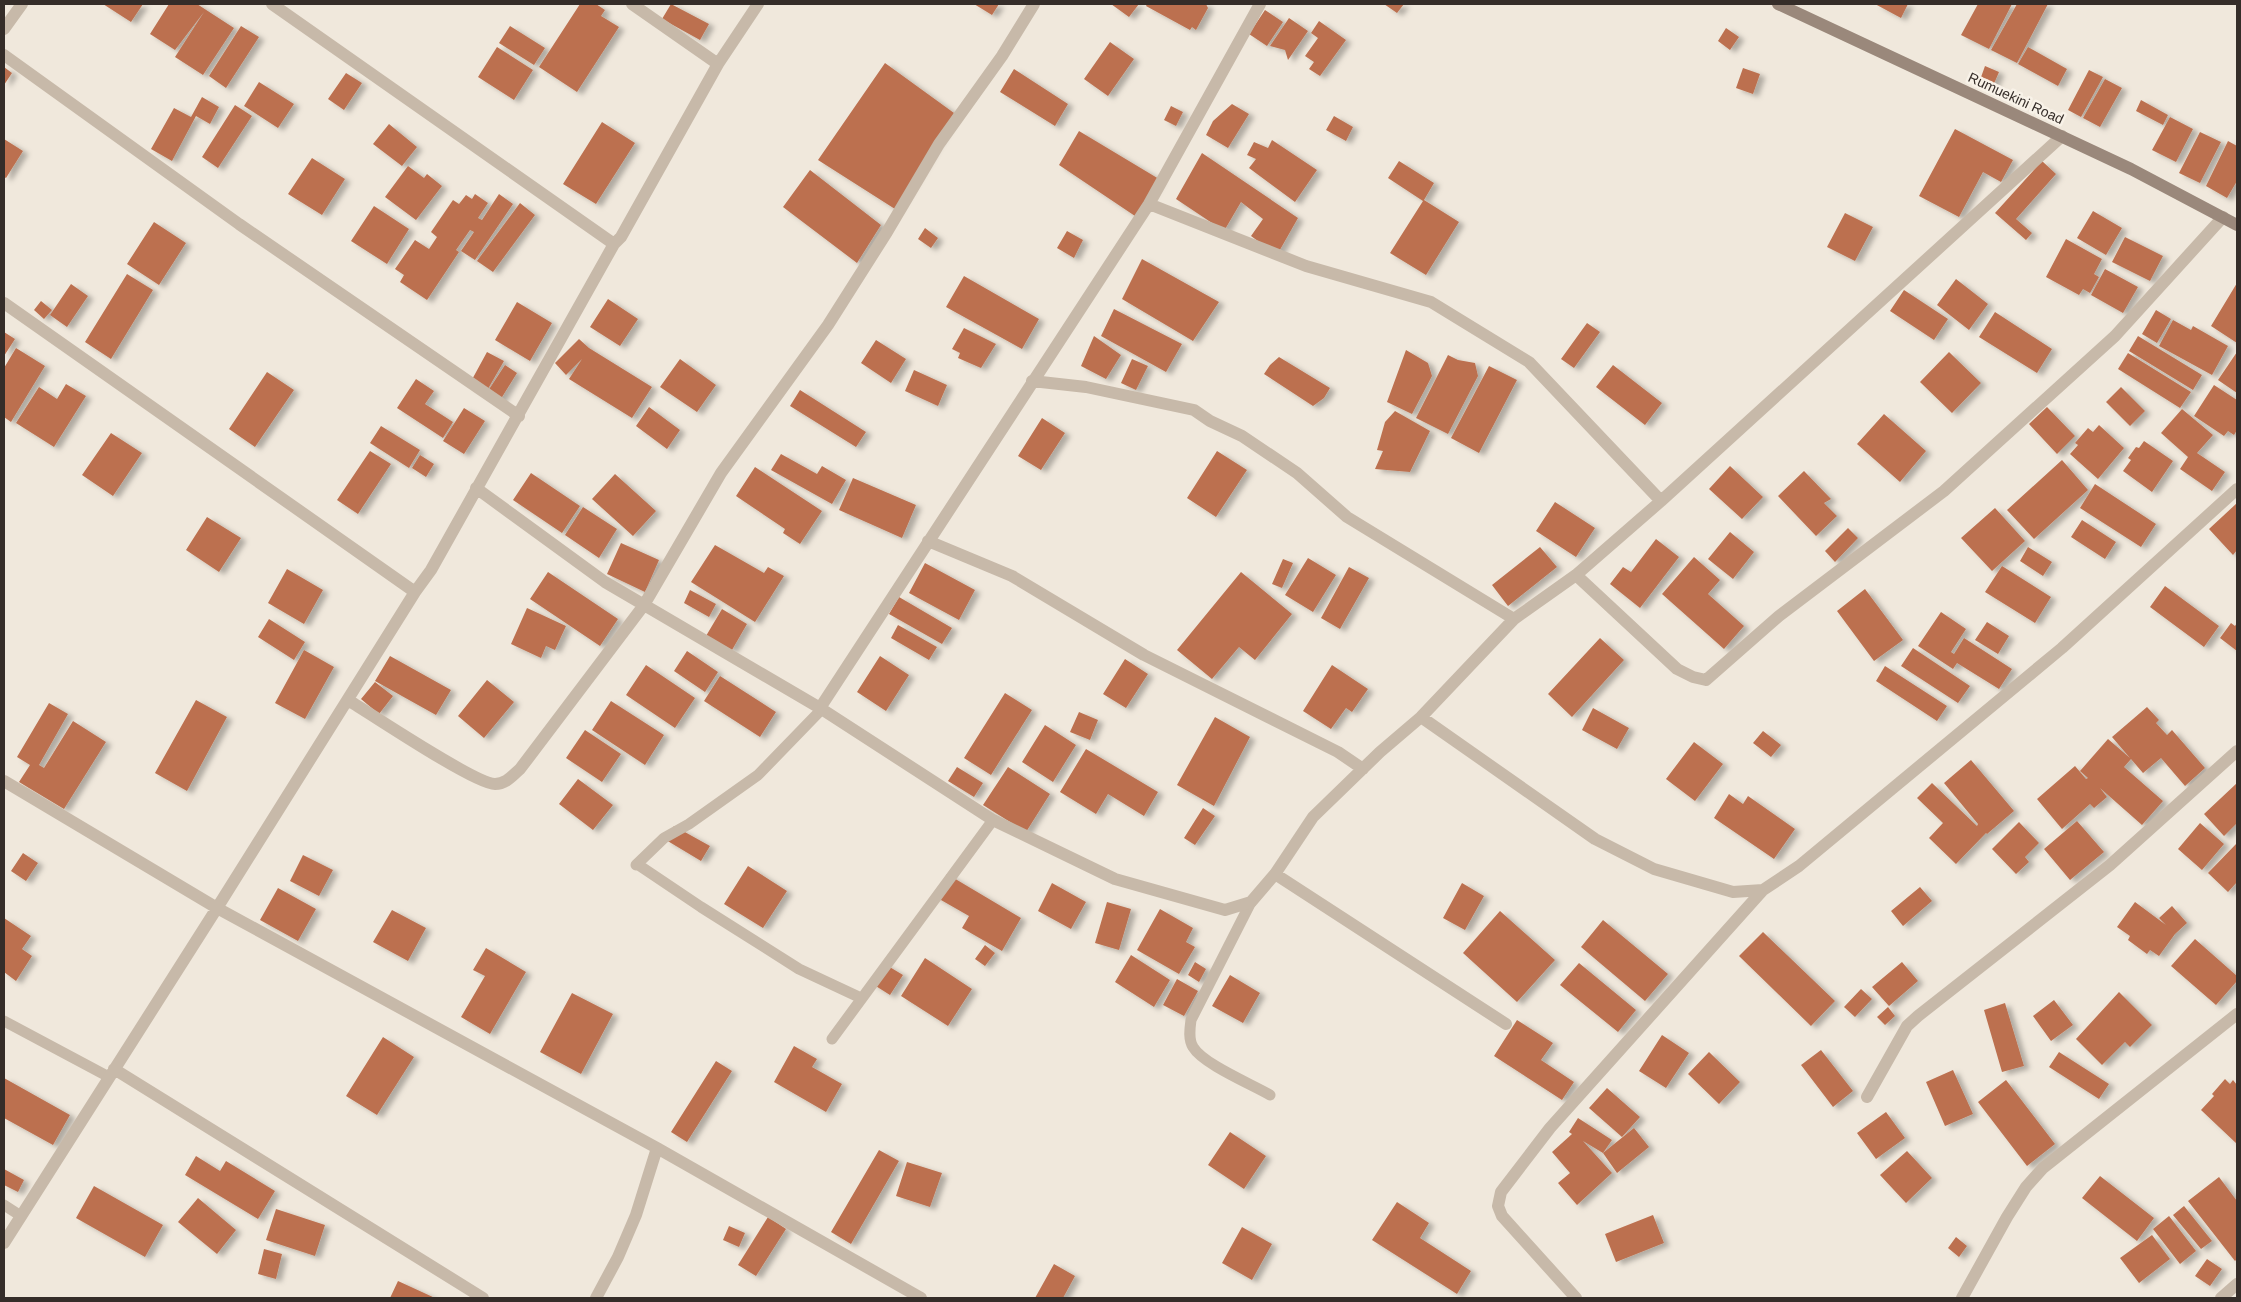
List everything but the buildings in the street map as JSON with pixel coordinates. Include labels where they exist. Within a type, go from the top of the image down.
[{"type":"street","points":[[4,30],[22,4]]},
{"type":"street","points":[[272,4],[614,244]]},
{"type":"street","points":[[632,4],[718,64]]},
{"type":"street","points":[[4,1243],[415,592],[431,570],[614,244],[621,237],[718,64],[758,4]]},
{"type":"street","points":[[348,700],[468,774],[492,784],[504,783],[520,769],[644,605],[721,473],[828,325],[887,232],[939,144],[1002,56],[1034,4]]},
{"type":"street","points":[[820,709],[1149,204],[1260,4]]},
{"type":"street","name":"Rumuekini Road","points":[[1778,4],[2062,136],[2237,225]]},
{"type":"street","points":[[4,55],[239,224],[519,416]]},
{"type":"street","points":[[476,488],[605,582],[820,709],[993,820],[1116,879],[1225,910],[1251,902],[1275,874],[1313,817],[1421,717],[1514,619],[1576,575],[1661,501],[2062,136]]},
{"type":"street","points":[[1149,204],[1306,266],[1430,302],[1529,362],[1661,501]]},
{"type":"street","points":[[1576,575],[1677,668],[1693,677],[1706,680],[1779,616],[1944,491],[2115,336],[2223,217]]},
{"type":"street","points":[[4,303],[415,592]]},
{"type":"street","points":[[1032,381],[1086,387],[1194,410],[1210,421],[1242,436],[1297,473],[1347,517],[1514,619]]},
{"type":"street","points":[[1576,1298],[1502,1216],[1498,1206],[1501,1192],[1550,1128],[1763,890],[1799,866],[2062,648],[2237,489]]},
{"type":"street","points":[[928,541],[1012,576],[1150,658],[1338,752],[1364,769]]},
{"type":"street","points":[[1421,717],[1595,839],[1654,869],[1733,892],[1763,890]]},
{"type":"street","points":[[1868,1097],[1907,1026],[2110,865],[2237,751]]},
{"type":"street","points":[[4,781],[217,908],[657,1148],[922,1298]]},
{"type":"street","points":[[1275,874],[1506,1024]]},
{"type":"street","points":[[1962,1298],[2007,1217],[2026,1187],[2043,1168],[2237,1014]]},
{"type":"street","points":[[112,1073],[483,1298]]},
{"type":"street","points":[[596,1298],[618,1257],[636,1215],[657,1148]]},
{"type":"street","points":[[2222,1298],[2237,1284]]},
{"type":"lane","points":[[820,709],[758,775],[689,824],[664,838],[636,864],[799,969],[861,998]]},
{"type":"lane","points":[[832,1039],[993,820]]},
{"type":"lane","points":[[1251,902],[1191,1020],[1189,1032],[1191,1046],[1202,1058],[1270,1095]]},
{"type":"lane","points":[[4,1021],[112,1073]]},
{"type":"lane","points":[[4,1205],[21,1216]]}]
